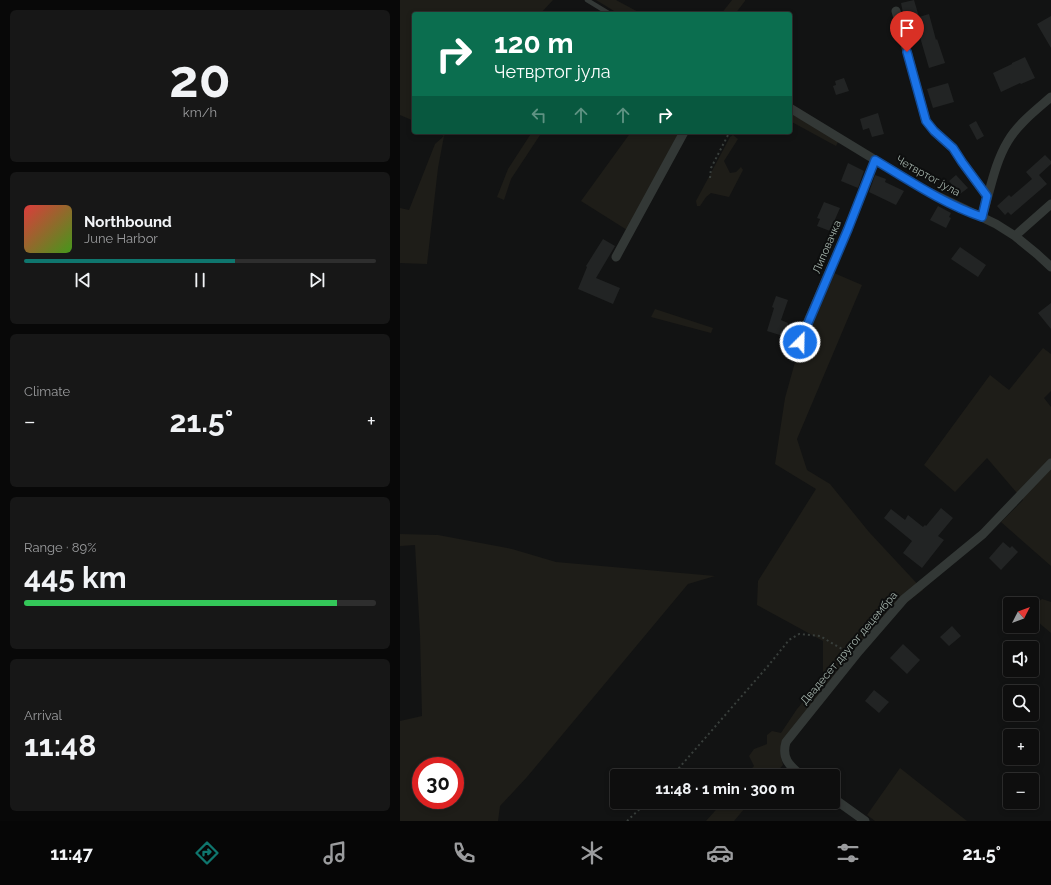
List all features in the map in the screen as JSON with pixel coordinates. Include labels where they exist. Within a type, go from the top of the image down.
[{"type":"street","points":[[896,11],[926,121],[934,131],[953,148],[987,196]]},
{"type":"street","points":[[982,217],[1000,156],[1008,140],[1035,110],[1051,98]]},
{"type":"street","name":"Четвртог јула","points":[[792,109],[923,189],[970,213],[982,217],[1015,236],[1051,267]]},
{"type":"street","points":[[616,257],[683,134]]},
{"type":"street","name":"Липовачка","points":[[800,342],[848,229],[875,160]]},
{"type":"street","points":[[1015,236],[1051,204]]},
{"type":"street","name":"Двадесет другог децембра","points":[[793,769],[783,751],[786,742],[904,599],[983,534],[1051,463]]},
{"type":"street","points":[[840,803],[865,821]]},
{"type":"lane","points":[[587,0],[607,12]]},
{"type":"path","points":[[710,178],[711,168],[728,134]]},
{"type":"path","points":[[678,769],[789,640],[799,634],[820,636],[856,656]]},
{"type":"path","points":[[627,821],[640,809]]},
{"type":"shaded area","points":[[400,0],[553,0],[542,12],[412,12],[412,120],[400,115]]},
{"type":"shaded area","points":[[596,0],[616,0],[638,12],[616,12]]},
{"type":"shaded area","points":[[732,0],[745,0],[737,12],[723,12]]},
{"type":"shaded area","points":[[792,114],[839,140],[836,146],[792,122]]},
{"type":"shaded area","points":[[531,134],[541,134],[511,179],[504,200],[497,197],[508,169]]},
{"type":"shaded area","points":[[630,134],[678,134],[627,230],[581,201]]},
{"type":"shaded area","points":[[733,135],[738,139],[724,161],[730,173],[736,172],[741,167],[743,170],[729,197],[711,193],[706,197],[700,206],[697,206],[696,201],[730,137]]},
{"type":"shaded area","points":[[444,136],[438,168],[427,264],[400,263],[400,208],[409,210],[435,144]]},
{"type":"shaded area","points":[[834,273],[862,285],[797,439],[807,470],[830,484],[869,532],[923,590],[907,602],[783,741],[780,752],[783,765],[779,769],[751,769],[754,766],[749,756],[754,749],[767,744],[767,735],[772,731],[781,733],[797,709],[823,678],[823,641],[757,605],[758,581],[816,489],[775,464],[785,398],[797,355]]},
{"type":"shaded area","points":[[655,309],[713,328],[711,333],[651,317]]},
{"type":"shaded area","points":[[1043,348],[1051,354],[1051,391],[1044,398],[1051,407],[1051,566],[1001,522],[1023,500],[987,458],[955,492],[924,465],[990,375],[1009,390]]},
{"type":"shaded area","points":[[400,534],[438,535],[512,549],[556,562],[715,576],[688,584],[527,777],[500,806],[498,821],[400,821],[400,721],[422,716],[420,635],[415,545],[400,546]]},
{"type":"shaded area","points":[[1042,599],[1051,602],[1051,633],[1039,623],[1039,601]]},
{"type":"shaded area","points":[[900,768],[967,821],[875,821],[867,815]]},
{"type":"shaded area","points":[[717,809],[744,809],[734,821],[706,821]]},
{"type":"building","points":[[914,0],[919,17],[929,14],[936,40],[937,39],[945,63],[929,68],[920,37],[913,38],[906,12],[903,13],[901,3]]},
{"type":"building","points":[[1051,16],[1051,48],[1037,24]]},
{"type":"building","points":[[1025,57],[1035,78],[1001,92],[993,73]]},
{"type":"building","points":[[844,78],[849,91],[836,95],[833,86],[836,85],[835,81]]},
{"type":"building","points":[[948,83],[954,102],[933,108],[927,89]]},
{"type":"building","points":[[878,113],[884,134],[872,137],[869,128],[863,130],[860,119]]},
{"type":"building","points":[[976,121],[984,136],[977,140],[969,125]]},
{"type":"building","points":[[1045,155],[1051,161],[1051,164],[1039,175],[1047,184],[1011,215],[1008,212],[1005,215],[997,206],[1009,195],[1011,197],[1032,179],[1026,172]]},
{"type":"building","points":[[848,163],[864,171],[858,188],[841,181]]},
{"type":"building","points":[[875,175],[886,179],[885,182],[904,191],[896,205],[869,192]]},
{"type":"building","points":[[956,175],[968,188],[960,194],[949,181]]},
{"type":"building","points":[[824,202],[840,208],[830,231],[817,226],[820,219],[817,218]]},
{"type":"building","points":[[938,206],[951,213],[949,217],[951,218],[946,228],[930,220]]},
{"type":"building","points":[[603,239],[615,246],[596,278],[620,288],[613,304],[578,289],[587,267],[586,266]]},
{"type":"building","points":[[960,247],[986,265],[978,277],[951,259]]},
{"type":"building","points":[[776,296],[788,300],[781,320],[788,323],[783,336],[767,331]]},
{"type":"building","points":[[1051,303],[1051,329],[1038,313]]},
{"type":"building","points":[[941,508],[953,518],[938,536],[944,540],[922,568],[903,553],[912,541],[884,518],[891,509],[905,520],[908,515],[923,527],[925,525],[926,526]]},
{"type":"building","points":[[1003,542],[1010,548],[1012,546],[1018,552],[1001,570],[989,558]]},
{"type":"building","points":[[952,626],[961,636],[949,646],[940,637]]},
{"type":"building","points":[[903,644],[920,660],[907,674],[890,658]]},
{"type":"building","points":[[874,690],[889,702],[879,713],[865,701]]},
{"type":"route","points":[[800,342],[848,229],[875,160],[923,189],[970,213],[982,217],[987,196],[953,148],[934,131],[926,121],[907,52]]}]
